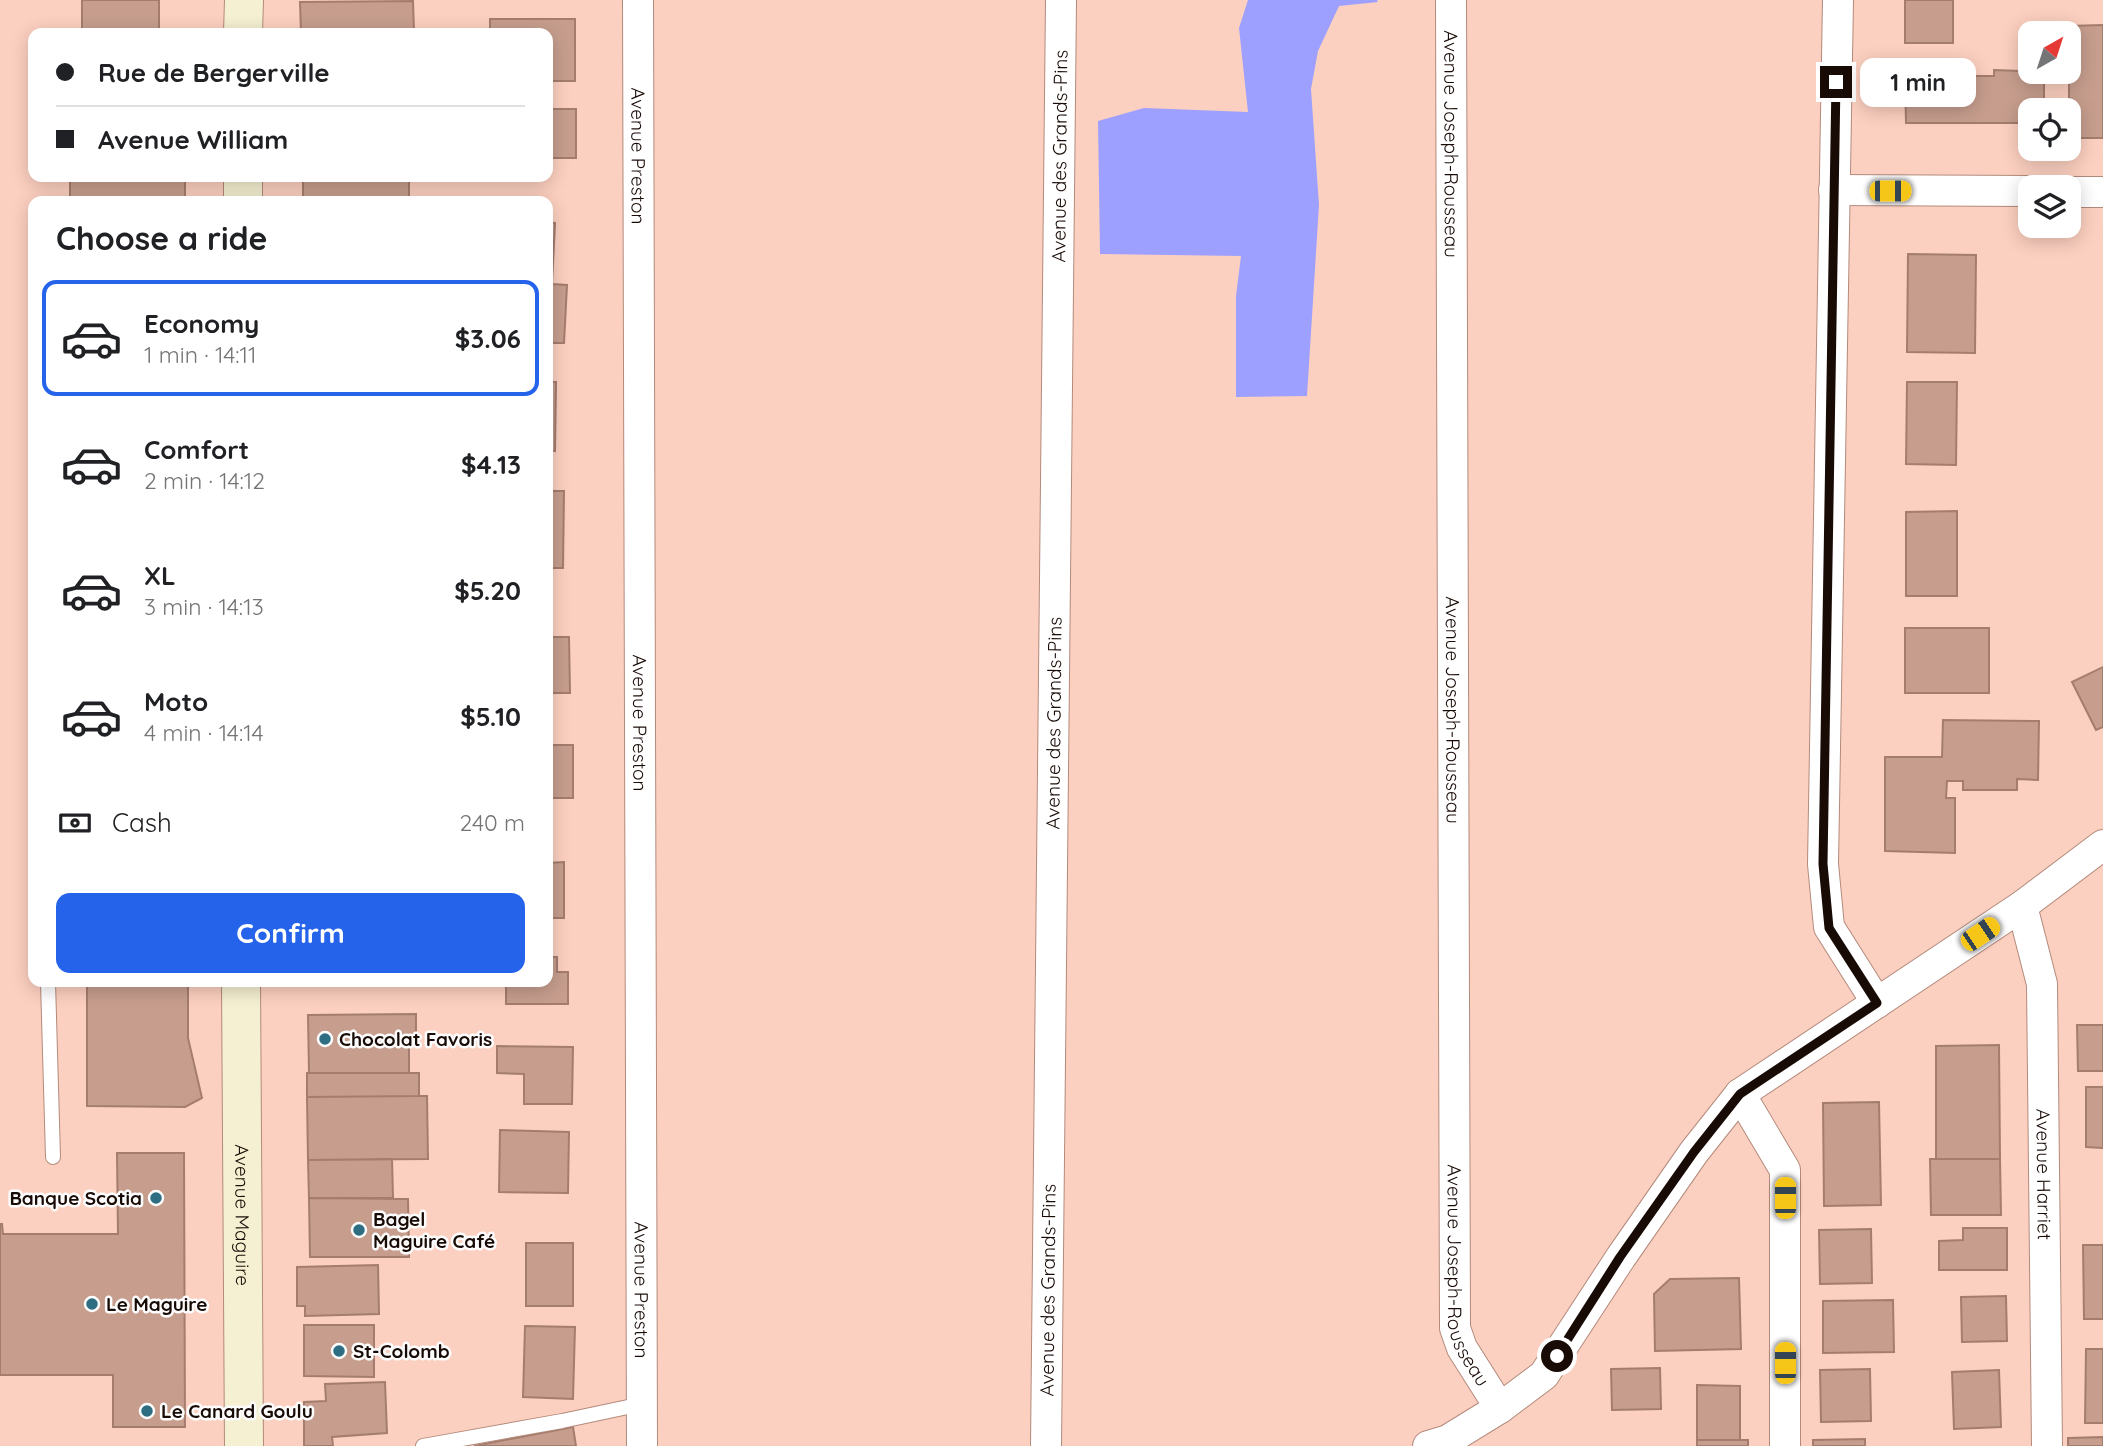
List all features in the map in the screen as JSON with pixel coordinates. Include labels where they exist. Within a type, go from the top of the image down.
[{"type":"street","points":[[243,28],[244,0]]},
{"type":"street","name":"Avenue Preston","points":[[638,0],[642,1446]]},
{"type":"street","name":"Avenue des Grands-Pins","points":[[1046,1446],[1061,0]]},
{"type":"street","name":"Avenue Joseph-Rousseau","points":[[1451,0],[1455,1328],[1462,1348],[1500,1408]]},
{"type":"street","points":[[1838,0],[1823,864],[1829,928],[1877,1003]]},
{"type":"street","points":[[1835,190],[2018,191]]},
{"type":"street","points":[[2081,191],[2103,192]]},
{"type":"street","points":[[1428,1446],[1448,1440],[1500,1408],[1544,1375],[1620,1257],[1740,1094],[2022,906],[2103,845]]},
{"type":"street","name":"Avenue Harriet","points":[[2022,906],[2042,984],[2047,1446]]},
{"type":"street","name":"Avenue Maguire","points":[[241,987],[244,1446]]},
{"type":"street","points":[[1740,1094],[1785,1170],[1785,1446]]},
{"type":"lane","points":[[48,987],[53,1157]]},
{"type":"lane","points":[[422,1446],[642,1404]]},
{"type":"shaded area","points":[[1248,0],[1378,2],[1339,6],[1318,51],[1311,89],[1319,205],[1307,396],[1236,397],[1236,296],[1241,256],[1100,254],[1098,121],[1144,108],[1248,112],[1239,28]]},
{"type":"building","points":[[82,0],[159,0],[159,28],[82,28]]},
{"type":"building","points":[[1905,0],[1953,0],[1953,43],[1905,43]]},
{"type":"building","points":[[413,1],[414,28],[301,28],[300,2]]},
{"type":"building","points":[[490,19],[575,19],[575,81],[553,81],[553,28],[490,28]]},
{"type":"building","points":[[2103,25],[2103,138],[2081,138],[2081,98],[2069,98],[2069,84],[2081,84],[2081,26]]},
{"type":"building","points":[[1994,70],[2018,71],[2018,84],[2044,84],[2044,98],[2018,98],[2018,123],[1906,123],[1905,76],[1994,76]]},
{"type":"building","points":[[553,109],[576,109],[576,158],[553,158]]},
{"type":"building","points":[[70,182],[185,182],[185,196],[70,196]]},
{"type":"building","points":[[303,182],[409,182],[409,196],[303,196]]},
{"type":"building","points":[[553,223],[555,223],[553,264]]},
{"type":"building","points":[[1908,254],[1976,255],[1975,353],[1907,352]]},
{"type":"building","points":[[553,284],[567,285],[564,343],[553,343]]},
{"type":"building","points":[[553,382],[556,382],[553,451]]},
{"type":"building","points":[[1907,382],[1957,382],[1956,465],[1906,464]]},
{"type":"building","points":[[553,491],[564,491],[563,568],[553,568]]},
{"type":"building","points":[[1957,511],[1957,596],[1906,596],[1906,512]]},
{"type":"building","points":[[1905,628],[1989,628],[1989,693],[1905,693]]},
{"type":"building","points":[[553,637],[569,637],[570,693],[553,693]]},
{"type":"building","points":[[2103,667],[2103,727],[2096,730],[2072,682]]},
{"type":"building","points":[[1943,720],[2039,721],[2038,780],[2017,779],[2017,790],[1963,790],[1963,781],[1947,781],[1946,798],[1955,798],[1955,853],[1885,851],[1885,757],[1942,757]]},
{"type":"building","points":[[553,745],[573,745],[573,798],[553,798]]},
{"type":"building","points":[[564,862],[564,918],[553,918],[553,863]]},
{"type":"building","points":[[553,957],[557,957],[557,972],[568,972],[568,1004],[506,1004],[506,987],[553,987]]},
{"type":"building","points":[[87,987],[188,987],[188,1038],[202,1098],[185,1107],[87,1106]]},
{"type":"building","points":[[416,1014],[416,1042],[409,1043],[409,1073],[309,1073],[308,1015]]},
{"type":"building","points":[[2077,1025],[2103,1025],[2103,1071],[2078,1071]]},
{"type":"building","points":[[1999,1045],[2000,1159],[1936,1159],[1936,1046]]},
{"type":"building","points":[[497,1046],[573,1047],[572,1104],[524,1104],[524,1074],[497,1073]]},
{"type":"building","points":[[307,1073],[419,1073],[419,1096],[307,1097]]},
{"type":"building","points":[[2086,1087],[2103,1087],[2103,1148],[2086,1147]]},
{"type":"building","points":[[427,1096],[428,1159],[308,1160],[307,1097]]},
{"type":"building","points":[[1879,1102],[1881,1205],[1824,1206],[1823,1103]]},
{"type":"building","points":[[500,1130],[569,1132],[568,1193],[499,1192]]},
{"type":"building","name":"Le Maguire","points":[[117,1153],[184,1153],[185,1427],[113,1427],[113,1375],[0,1375],[0,1224],[3,1234],[118,1234]]},
{"type":"building","points":[[392,1159],[393,1198],[309,1198],[308,1160]]},
{"type":"building","points":[[1930,1159],[2000,1159],[2001,1215],[1931,1215]]},
{"type":"building","points":[[309,1198],[408,1199],[409,1257],[310,1257]]},
{"type":"building","points":[[309,1198],[408,1199],[409,1257],[310,1257]]},
{"type":"building","points":[[1963,1228],[2007,1228],[2007,1270],[1939,1270],[1939,1241],[1963,1240]]},
{"type":"building","points":[[1871,1229],[1872,1283],[1820,1284],[1819,1230]]},
{"type":"building","points":[[526,1243],[573,1243],[573,1306],[526,1306]]},
{"type":"building","points":[[2083,1245],[2103,1245],[2103,1319],[2084,1319]]},
{"type":"building","points":[[378,1265],[379,1314],[305,1316],[305,1306],[297,1306],[297,1267]]},
{"type":"building","points":[[1739,1278],[1741,1349],[1655,1351],[1654,1294],[1670,1279]]},
{"type":"building","points":[[2006,1296],[2007,1341],[1962,1342],[1961,1297]]},
{"type":"building","points":[[1893,1300],[1894,1352],[1823,1353],[1823,1301]]},
{"type":"building","name":"St-Colomb","points":[[304,1325],[374,1325],[374,1377],[304,1376]]},
{"type":"building","points":[[525,1326],[575,1327],[573,1399],[523,1397]]},
{"type":"building","points":[[2086,1349],[2103,1349],[2103,1423],[2085,1423]]},
{"type":"building","points":[[1660,1368],[1661,1409],[1612,1410],[1611,1369]]},
{"type":"building","points":[[1870,1369],[1871,1421],[1821,1422],[1820,1370]]},
{"type":"building","points":[[1999,1370],[2001,1427],[1954,1429],[1952,1372]]},
{"type":"building","points":[[385,1382],[387,1433],[332,1437],[333,1446],[304,1446],[304,1402],[326,1401],[325,1384]]},
{"type":"building","points":[[1697,1385],[1740,1386],[1740,1440],[1697,1440]]},
{"type":"building","points":[[573,1427],[576,1446],[474,1446]]},
{"type":"building","points":[[2103,1437],[2103,1446],[2068,1446],[2068,1438]]},
{"type":"building","points":[[1865,1439],[1865,1446],[1813,1446],[1813,1440]]},
{"type":"building","points":[[1697,1440],[1748,1440],[1748,1446],[1697,1446]]},
{"type":"place","name":"Chocolat Favoris","points":[[325,1039]]},
{"type":"place","name":"Banque Scotia","points":[[156,1198]]},
{"type":"place","name":"Bagel Maguire Café","points":[[359,1230]]},
{"type":"place","name":"Le Maguire","points":[[92,1304]]},
{"type":"place","name":"St-Colomb","points":[[339,1351]]},
{"type":"place","name":"Le Canard Goulu","points":[[147,1411]]},
{"type":"route","points":[[1557,1356],[1620,1257],[1694,1152],[1740,1094],[1877,1003],[1829,928],[1823,864],[1836,82]]}]
